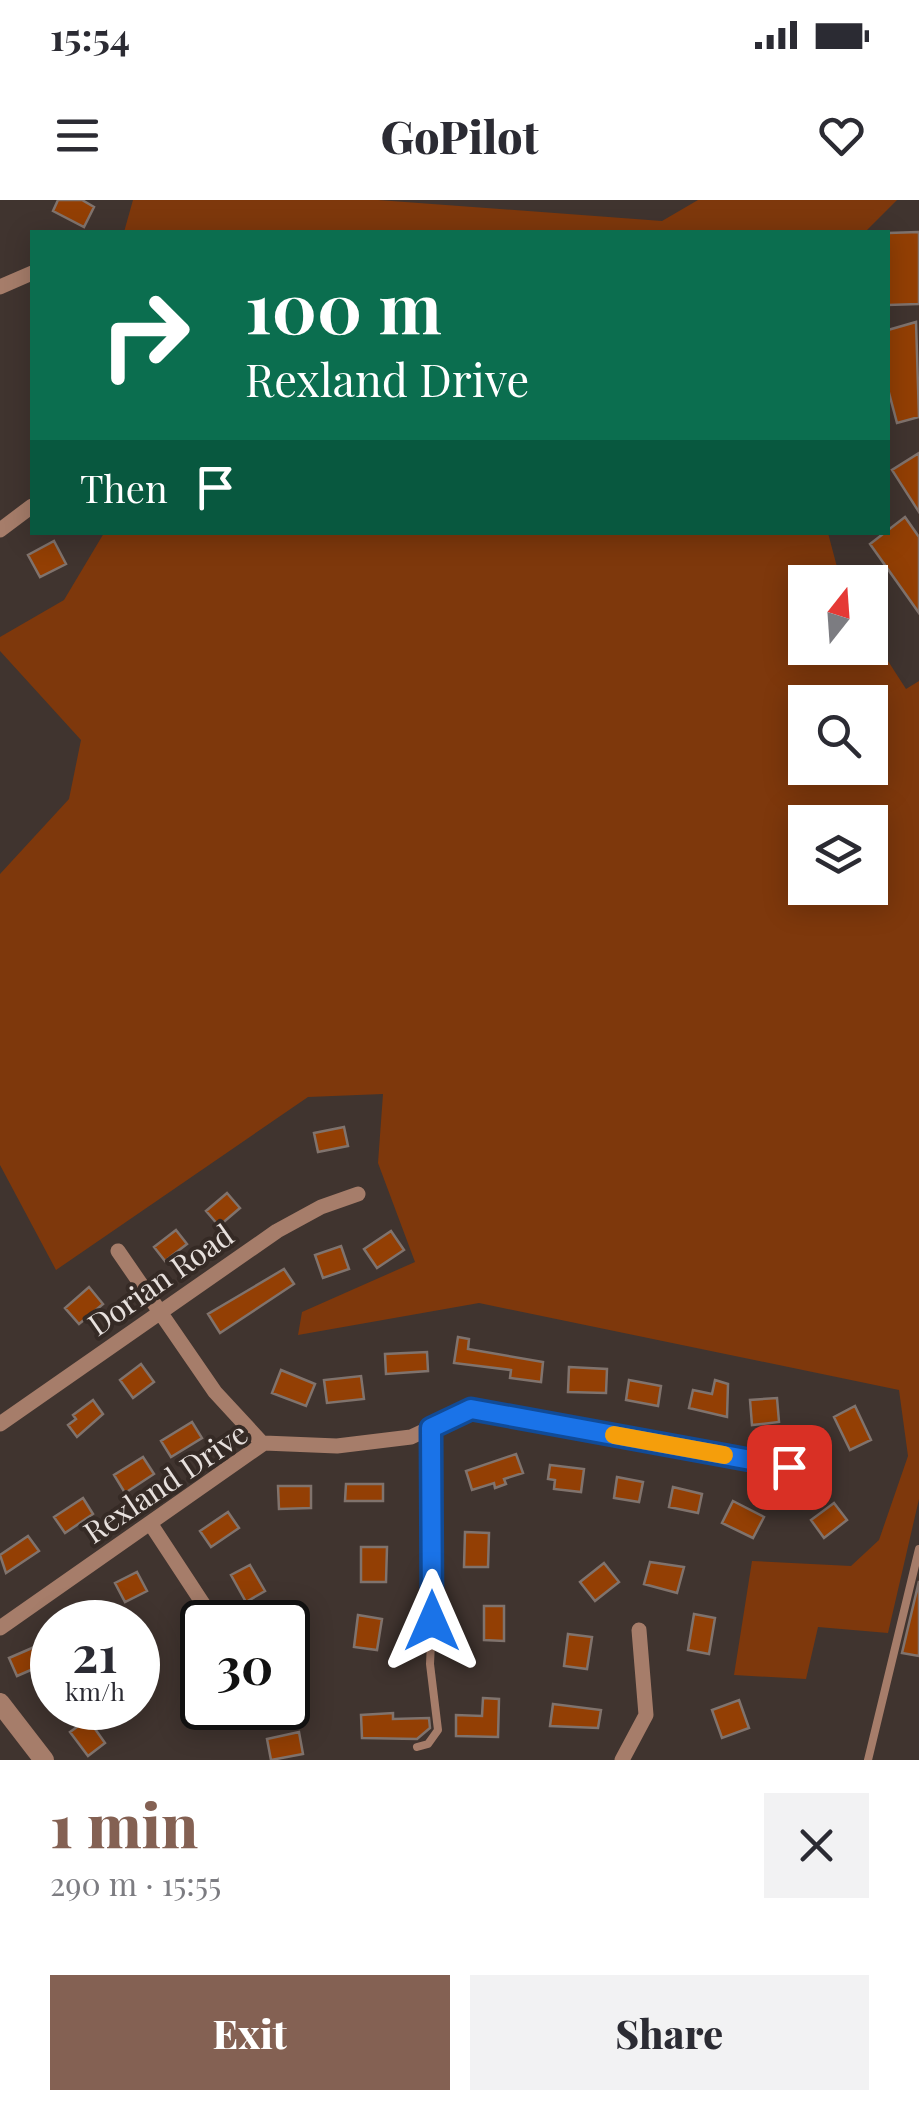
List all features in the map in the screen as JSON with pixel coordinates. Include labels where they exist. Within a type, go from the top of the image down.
[{"type":"street","points":[[0,286],[30,274]]},
{"type":"street","points":[[0,530],[30,508]]},
{"type":"street","name":"Dorian Road","points":[[0,1424],[278,1231],[321,1207],[358,1194]]},
{"type":"street","points":[[118,1251],[215,1392],[263,1444]]},
{"type":"street","name":"Rexland Drive","points":[[0,1628],[263,1444],[338,1446],[412,1437],[471,1409],[789,1467]]},
{"type":"street","points":[[431,1428],[432,1621]]},
{"type":"street","points":[[150,1523],[200,1600]]},
{"type":"street","points":[[622,1760],[646,1715],[639,1630]]},
{"type":"street","points":[[0,1703],[44,1760]]},
{"type":"lane","points":[[868,1760],[919,1549]]},
{"type":"lane","points":[[417,1747],[428,1744],[438,1730],[432,1687],[432,1621]]},
{"type":"shaded area","points":[[133,200],[378,200],[662,221],[698,200],[897,200],[867,230],[125,230]]},
{"type":"shaded area","points":[[103,535],[829,535],[836,565],[788,565],[788,665],[888,665],[888,661],[906,689],[919,681],[919,1499],[888,1633],[818,1627],[806,1679],[734,1675],[752,1561],[851,1566],[879,1540],[908,1456],[899,1390],[479,1303],[298,1335],[302,1312],[415,1262],[378,1163],[383,1094],[308,1097],[56,1270],[0,1165],[0,874],[69,799],[81,740],[0,651],[0,637],[64,600]]},
{"type":"building","points":[[58,200],[82,200],[94,207],[84,227],[53,211]]},
{"type":"building","points":[[919,232],[919,304],[890,305],[890,233]]},
{"type":"building","points":[[916,322],[919,417],[897,423],[890,397],[890,329]]},
{"type":"building","points":[[919,453],[919,512],[892,470]]},
{"type":"building","points":[[905,517],[919,537],[919,613],[870,544],[882,535],[890,535],[890,529]]},
{"type":"building","points":[[54,541],[66,564],[40,577],[28,555]]},
{"type":"building","points":[[344,1127],[348,1146],[318,1152],[314,1133]]},
{"type":"building","points":[[227,1193],[240,1208],[219,1226],[206,1211]]},
{"type":"building","points":[[176,1230],[187,1244],[165,1261],[154,1247]]},
{"type":"building","points":[[391,1231],[404,1250],[377,1268],[364,1249]]},
{"type":"building","points":[[341,1246],[349,1269],[323,1278],[315,1255]]},
{"type":"building","points":[[284,1269],[294,1284],[220,1333],[208,1314]]},
{"type":"building","points":[[89,1287],[103,1304],[79,1324],[65,1308]]},
{"type":"building","points":[[458,1337],[469,1339],[468,1349],[543,1362],[541,1382],[510,1378],[511,1370],[454,1363]]},
{"type":"building","points":[[427,1352],[428,1371],[386,1374],[385,1354]]},
{"type":"building","points":[[141,1364],[154,1382],[133,1398],[120,1380]]},
{"type":"building","points":[[569,1367],[607,1369],[606,1393],[568,1392]]},
{"type":"building","points":[[281,1370],[315,1384],[306,1406],[272,1393]]},
{"type":"building","points":[[361,1376],[364,1399],[327,1403],[324,1380]]},
{"type":"building","points":[[629,1380],[661,1386],[658,1406],[626,1400]]},
{"type":"building","points":[[715,1380],[728,1384],[727,1417],[689,1408],[693,1390],[712,1394]]},
{"type":"building","points":[[777,1398],[779,1422],[752,1425],[750,1400]]},
{"type":"building","points":[[93,1400],[103,1414],[77,1437],[68,1425],[76,1419],[73,1415]]},
{"type":"building","points":[[855,1406],[871,1440],[850,1450],[834,1417]]},
{"type":"building","points":[[192,1422],[202,1438],[171,1457],[161,1441]]},
{"type":"building","points":[[516,1454],[523,1473],[504,1479],[506,1484],[495,1488],[494,1483],[472,1490],[466,1471]]},
{"type":"building","points":[[143,1457],[154,1474],[125,1493],[114,1475]]},
{"type":"building","points":[[550,1465],[584,1469],[581,1492],[554,1489],[555,1480],[548,1479]]},
{"type":"building","points":[[617,1477],[643,1482],[639,1502],[614,1498]]},
{"type":"building","points":[[346,1484],[383,1484],[383,1501],[345,1501]]},
{"type":"building","points":[[278,1486],[311,1486],[311,1508],[279,1509]]},
{"type":"building","points":[[673,1487],[702,1494],[698,1513],[669,1507]]},
{"type":"building","points":[[83,1498],[93,1514],[65,1533],[54,1517]]},
{"type":"building","points":[[733,1501],[764,1517],[753,1538],[722,1523]]},
{"type":"building","points":[[834,1503],[847,1520],[824,1538],[811,1520]]},
{"type":"building","points":[[228,1512],[239,1528],[211,1547],[200,1531]]},
{"type":"building","points":[[465,1532],[489,1533],[488,1567],[464,1567]]},
{"type":"building","points":[[28,1536],[39,1551],[6,1573],[0,1555]]},
{"type":"building","points":[[361,1547],[387,1547],[386,1582],[361,1582]]},
{"type":"building","points":[[650,1562],[684,1567],[677,1593],[644,1584]]},
{"type":"building","points":[[604,1563],[619,1582],[595,1601],[580,1582]]},
{"type":"building","points":[[250,1565],[265,1591],[245,1600],[231,1575]]},
{"type":"building","points":[[137,1572],[147,1591],[124,1600],[115,1583]]},
{"type":"building","points":[[919,1581],[919,1656],[902,1653]]},
{"type":"building","points":[[484,1606],[504,1606],[504,1641],[484,1640]]},
{"type":"building","points":[[694,1614],[715,1618],[709,1654],[688,1650]]},
{"type":"building","points":[[358,1615],[382,1619],[377,1650],[354,1647]]},
{"type":"building","points":[[568,1634],[592,1637],[587,1669],[564,1666]]},
{"type":"building","points":[[30,1649],[30,1670],[17,1676],[9,1658]]},
{"type":"building","points":[[483,1698],[499,1699],[498,1737],[456,1736],[456,1715],[482,1716]]},
{"type":"building","points":[[739,1700],[749,1728],[722,1738],[712,1710]]},
{"type":"building","points":[[553,1704],[601,1710],[598,1728],[550,1726]]},
{"type":"building","points":[[393,1713],[393,1719],[429,1718],[430,1728],[417,1739],[362,1738],[361,1715]]},
{"type":"building","points":[[96,1730],[105,1743],[88,1756],[70,1732]]},
{"type":"building","points":[[299,1732],[303,1754],[271,1760],[267,1739]]},
{"type":"slow traffic","points":[[614,1435],[724,1455]]},
{"type":"route","points":[[432,1621],[431,1428],[471,1409],[789,1467]]}]
